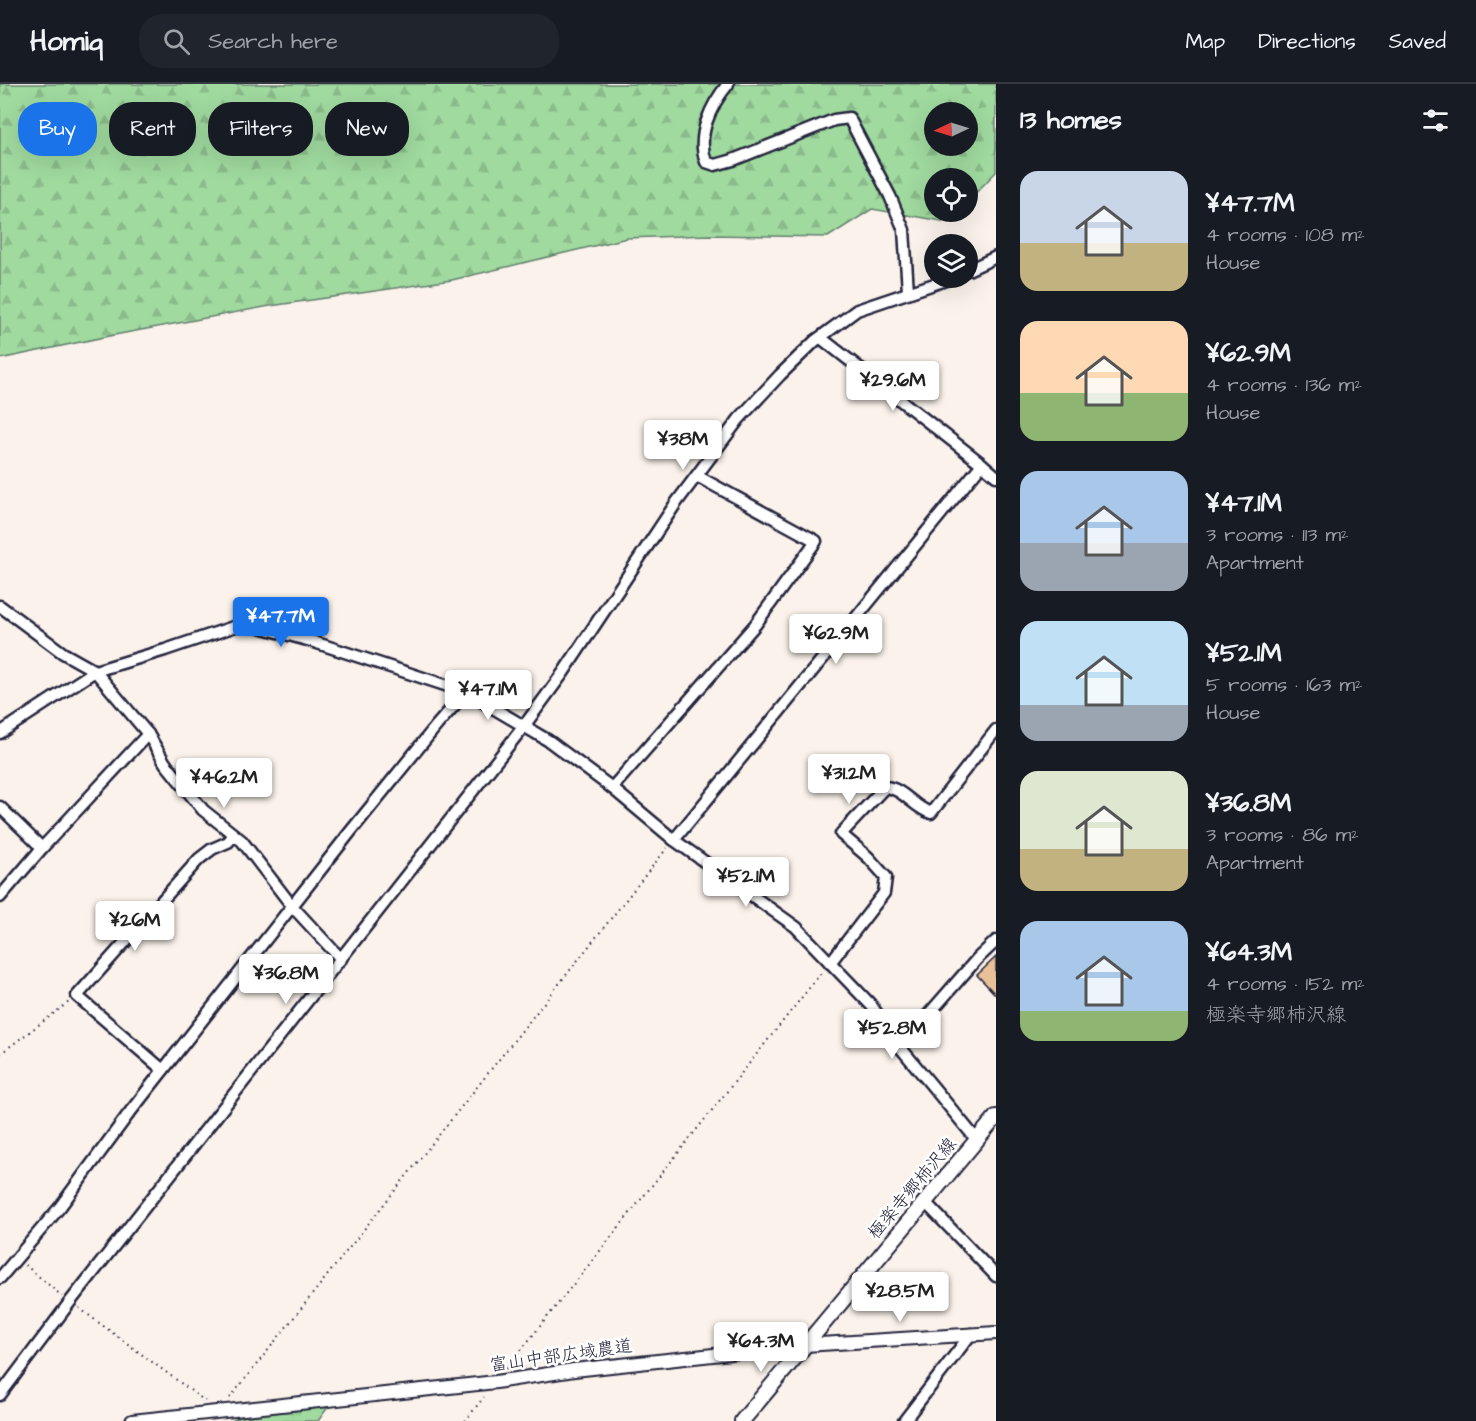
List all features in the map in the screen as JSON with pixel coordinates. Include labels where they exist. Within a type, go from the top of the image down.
[{"type":"main road","name":"極楽寺郷柿沢線","points":[[742,1421],[996,1116]]},
{"type":"street","points":[[728,84],[717,98],[702,135],[702,153],[706,162],[715,165],[834,120],[849,118],[890,196],[904,230],[908,291]]},
{"type":"street","points":[[978,265],[996,257]]},
{"type":"street","points":[[0,1395],[70,1302],[524,726],[563,673],[610,600],[739,419],[815,341],[857,310],[924,286]]},
{"type":"street","points":[[821,338],[996,476]]},
{"type":"street","points":[[674,840],[982,464]]},
{"type":"street","points":[[612,788],[755,625],[816,540],[697,476]]},
{"type":"street","points":[[0,606],[63,653],[94,671],[148,734],[165,763],[203,810],[242,841],[292,906],[341,959]]},
{"type":"street","points":[[0,733],[94,671],[239,625],[256,626],[311,641],[466,692],[524,726],[612,788],[674,840],[796,927],[871,1005],[900,1047],[976,1139]]},
{"type":"street","points":[[0,1278],[60,1207],[163,1070],[292,906],[466,692]]},
{"type":"street","points":[[830,963],[884,893],[886,877],[842,834],[885,787],[892,788],[922,811],[930,813],[996,730]]},
{"type":"street","points":[[0,897],[42,848],[148,734]]},
{"type":"street","points":[[0,807],[42,848]]},
{"type":"street","points":[[163,1070],[77,996],[199,859],[212,849],[228,842],[234,835]]},
{"type":"street","points":[[900,1047],[977,959],[996,941]]},
{"type":"street","points":[[924,1201],[996,1276]]},
{"type":"street","name":"富山中部広域農道","points":[[132,1421],[216,1416],[496,1382],[584,1368],[805,1345],[996,1333]]},
{"type":"street","points":[[904,1421],[971,1334]]},
{"type":"path","points":[[16,1258],[216,1416],[674,840]]},
{"type":"path","points":[[465,1421],[830,963]]},
{"type":"path","points":[[0,1054],[77,996]]},
{"type":"green space","points":[[0,84],[996,84],[996,172],[978,191],[978,168],[924,168],[924,218],[872,209],[828,237],[710,235],[627,238],[452,280],[270,306],[0,359]]},
{"type":"green space","points":[[328,1407],[318,1421],[232,1421],[239,1417]]},
{"type":"building","points":[[996,957],[996,995],[977,975]]}]
